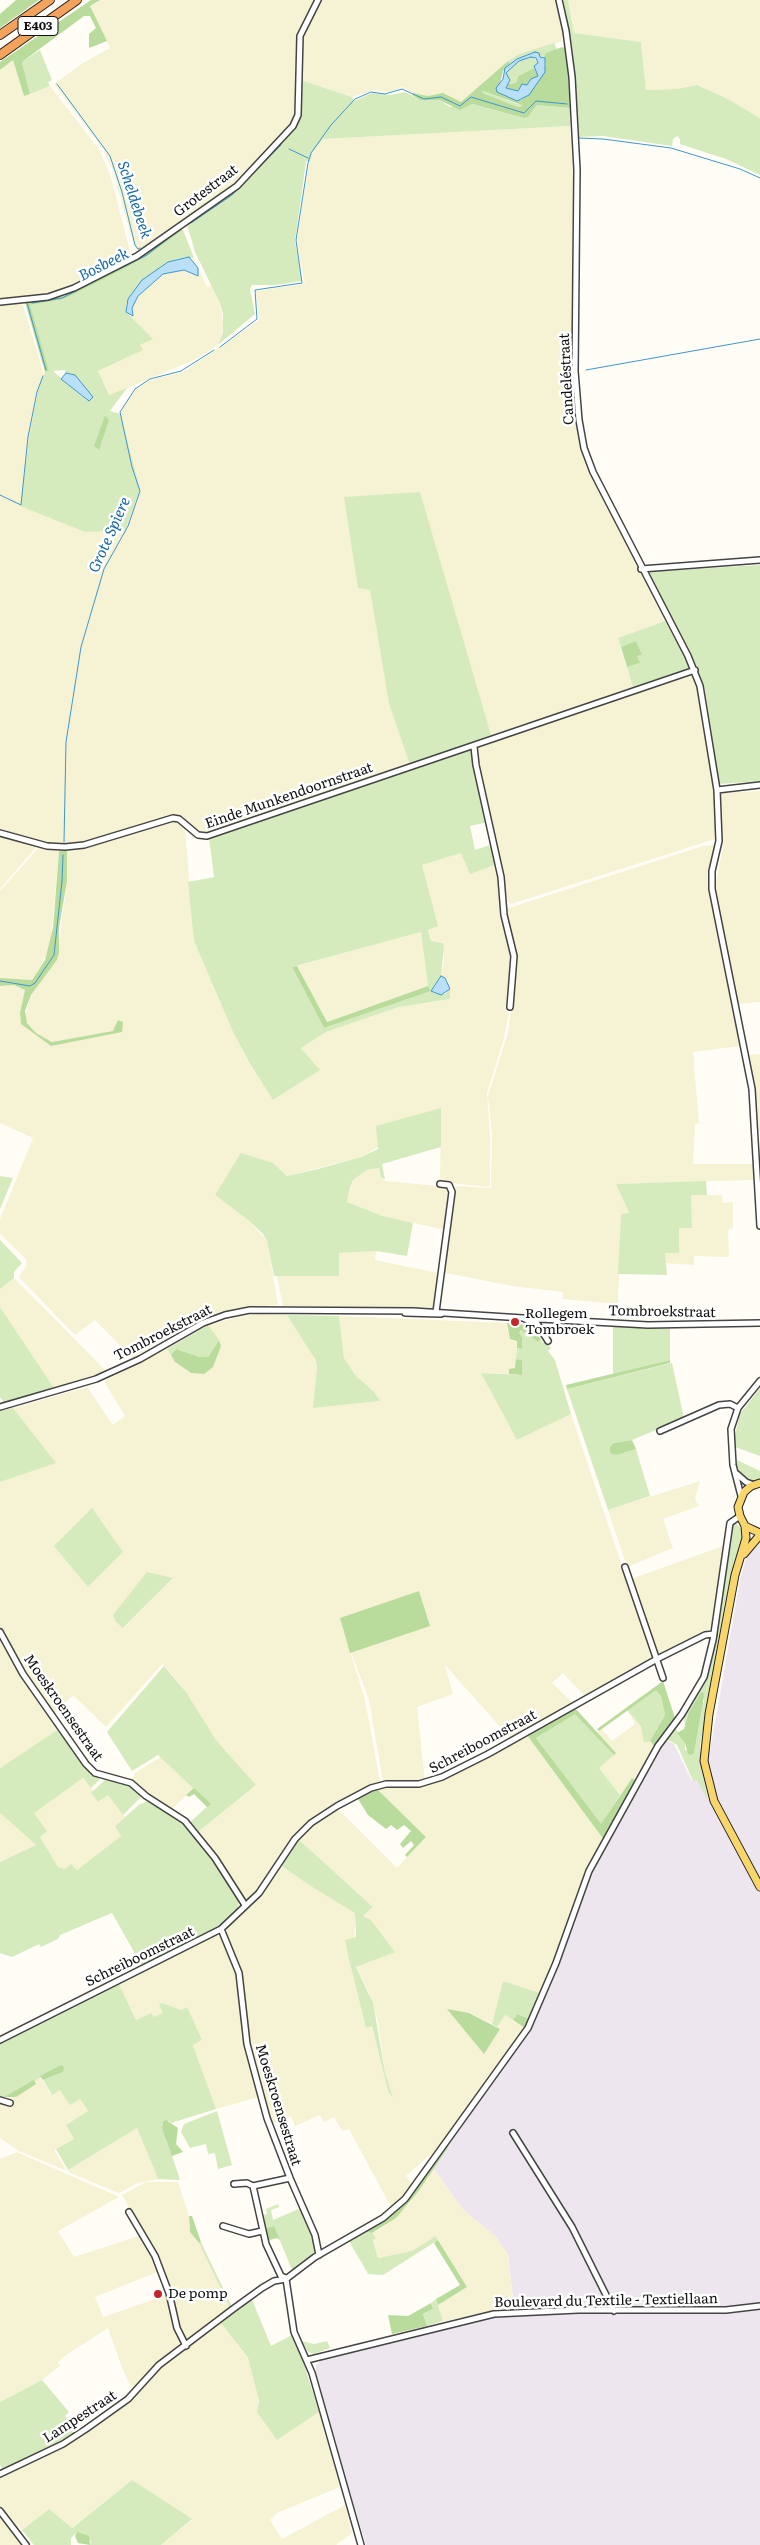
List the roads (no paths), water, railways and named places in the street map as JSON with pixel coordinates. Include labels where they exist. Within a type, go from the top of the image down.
[{"type":"highway","name":"E403","points":[[0,35],[50,0]]},
{"type":"highway","name":"E403","points":[[0,54],[77,0]]},
{"type":"main road","points":[[757,1484],[741,1496],[738,1507],[745,1526],[742,1556],[735,1576],[709,1714],[704,1761],[714,1802],[760,1887]]},
{"type":"main road","points":[[742,1556],[760,1534],[745,1526]]},
{"type":"street","name":"Grotestraat","points":[[0,302],[63,294],[137,256],[237,186],[293,126],[298,115],[300,36],[318,0]]},
{"type":"street","name":"Candeléstraat","points":[[559,0],[566,32],[572,77],[577,170],[575,371],[578,420],[584,448],[593,472],[694,670],[702,692],[717,790],[719,840],[712,872],[712,889],[755,1118],[760,1226]]},
{"type":"street","points":[[642,569],[760,560]]},
{"type":"street","name":"Einde Munkendoornstraat","points":[[0,833],[47,846],[65,848],[84,845],[174,818],[179,819],[198,835],[207,836],[474,747],[509,732],[694,670]]},
{"type":"street","points":[[474,747],[476,765],[501,877],[504,915],[514,956],[510,1007]]},
{"type":"street","points":[[717,790],[760,785]]},
{"type":"street","points":[[436,1312],[452,1192],[449,1185],[440,1184]]},
{"type":"street","name":"Tombroekstraat","points":[[0,1407],[96,1378],[140,1359],[198,1325],[229,1314],[272,1309],[436,1312],[445,1314]]},
{"type":"street","name":"Tombroekstraat","points":[[402,1312],[422,1315],[445,1314],[522,1318],[536,1322],[540,1319],[648,1325],[760,1323]]},
{"type":"street","points":[[536,1322],[548,1341]]},
{"type":"street","points":[[741,1496],[734,1471],[731,1429],[738,1408],[760,1381]]},
{"type":"street","points":[[660,1431],[719,1405],[730,1404],[738,1408]]},
{"type":"street","points":[[734,1471],[742,1479],[757,1484]]},
{"type":"street","name":"Lampestraat","points":[[0,2474],[63,2444],[94,2424],[124,2402],[159,2365],[262,2288],[274,2281],[286,2279],[319,2255],[383,2218],[405,2199],[518,2044],[531,2022],[549,1981],[589,1871],[658,1746],[682,1714],[701,1683],[708,1666],[714,1634],[731,1521],[740,1516]]},
{"type":"street","points":[[625,1567],[663,1678]]},
{"type":"street","name":"Moeskroensestraat","points":[[0,1632],[23,1674],[86,1764],[95,1773],[131,1783],[146,1796],[185,1821],[215,1858],[245,1906]]},
{"type":"street","name":"Schreiboomstraat","points":[[0,2040],[221,1929],[258,1892],[295,1839],[311,1824],[337,1806],[371,1788],[386,1784],[419,1784],[442,1777],[488,1754],[656,1659],[705,1635],[714,1634]]},
{"type":"street","name":"Moeskroensestraat","points":[[221,1929],[239,1973],[247,2044],[253,2070],[274,2139],[315,2235],[319,2255]]},
{"type":"street","points":[[0,2100],[10,2103]]},
{"type":"street","points":[[513,2133],[572,2227],[614,2311]]},
{"type":"street","points":[[234,2184],[247,2183],[253,2186],[290,2178]]},
{"type":"street","points":[[253,2186],[262,2231],[281,2276],[286,2279],[294,2332],[307,2360],[361,2545]]},
{"type":"street","points":[[130,2212],[156,2256],[169,2293],[177,2328],[186,2346]]},
{"type":"street","points":[[223,2226],[249,2234],[262,2231]]},
{"type":"street","name":"Boulevard du Textile - Textiellaan","points":[[307,2360],[479,2316],[578,2310],[726,2310],[760,2306]]},
{"type":"street","points":[[0,2511],[26,2545]]},
{"type":"water","points":[[535,52],[539,53],[540,57],[545,58],[545,72],[529,95],[517,101],[497,92],[496,88],[503,79],[505,68],[517,59]],"holes":[[[531,57],[536,58],[538,63],[534,66],[538,76],[531,79],[527,85],[522,84],[518,91],[506,88],[510,80],[506,73],[519,61]]]},
{"type":"water","points":[[189,257],[198,268],[198,276],[184,270],[163,274],[138,296],[132,308],[133,316],[126,312],[128,299],[142,280],[168,262]]},
{"type":"water","points":[[66,373],[75,375],[93,397],[89,401],[61,379]]},
{"type":"water","points":[[441,976],[445,978],[450,989],[441,995],[431,991]]},
{"type":"waterway","name":"Scheldebeek","points":[[57,84],[110,156],[122,192],[135,245],[138,249],[140,248]]},
{"type":"waterway","name":"Grote Spiere","points":[[220,347],[257,319],[255,290],[302,283],[296,240],[308,163],[311,153],[331,125],[355,99],[371,92],[385,94],[402,89],[424,99],[441,97],[460,106],[471,97],[524,113],[536,101],[567,104]]},
{"type":"waterway","points":[[577,130],[579,138],[603,139],[671,148],[740,169],[760,178]]},
{"type":"waterway","name":"Bosbeek","points":[[191,223],[232,195],[281,145]]},
{"type":"waterway","name":"Bosbeek","points":[[289,149],[308,158]]},
{"type":"waterway","name":"Bosbeek","points":[[32,303],[62,298],[147,255],[179,230]]},
{"type":"waterway","name":"Bosbeek","points":[[27,303],[46,370]]},
{"type":"waterway","points":[[586,370],[760,339]]},
{"type":"waterway","name":"Grote Spiere","points":[[64,842],[66,742],[81,647],[104,569],[128,526],[140,491],[132,467],[120,412],[135,389],[150,379],[181,371],[214,350]]},
{"type":"waterway","name":"Bosbeek","points":[[0,495],[21,505],[28,437],[37,392],[43,376]]},
{"type":"waterway","name":"Grote Spiere","points":[[0,981],[30,986],[35,983],[54,955],[63,855]]},
{"type":"place","name":"Rollegem Tombroek","points":[[515,1322]]},
{"type":"place","name":"De pomp","points":[[158,2294]]}]
